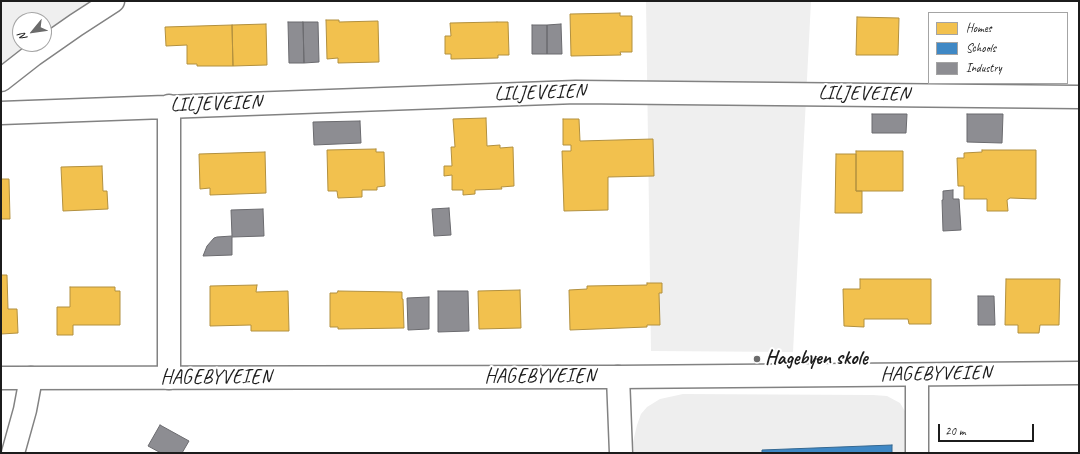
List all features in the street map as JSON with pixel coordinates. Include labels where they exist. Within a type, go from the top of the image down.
[{"type":"street","points":[[1,80],[33,55],[113,1]]},
{"type":"street","name":"LILJEVEIEN","points":[[1,112],[576,92],[1079,97]]},
{"type":"street","points":[[169,106],[169,378]]},
{"type":"street","name":"HAGEBYVEIEN","points":[[1,378],[618,377],[1079,373]]},
{"type":"street","points":[[917,375],[917,453]]},
{"type":"street","points":[[618,377],[621,453]]},
{"type":"street","points":[[13,453],[25,410],[31,378]]},
{"type":"shaded area","points":[[1,1],[118,1],[52,45],[52,12],[12,12],[12,52],[42,52],[1,79]]},
{"type":"shaded area","points":[[646,1],[811,1],[793,352],[651,351]]},
{"type":"shaded area","points":[[683,394],[887,396],[900,403],[909,418],[909,453],[634,453],[633,442],[641,414],[647,407],[660,399]]},
{"type":"building: Homes","points":[[620,13],[620,16],[632,16],[632,52],[620,52],[621,55],[571,56],[570,14]]},
{"type":"building: Homes","points":[[857,17],[899,18],[898,55],[856,55]]},
{"type":"building: Homes","points":[[326,20],[339,20],[339,22],[378,21],[379,62],[338,63],[338,58],[327,59]]},
{"type":"building: Homes","points":[[508,22],[509,55],[498,55],[498,58],[451,59],[451,54],[445,54],[445,36],[451,36],[450,23]]},
{"type":"building: Homes","points":[[266,24],[267,65],[233,66],[232,25]]},
{"type":"building: Homes","points":[[232,25],[233,66],[197,66],[197,64],[187,64],[187,45],[166,46],[165,27]]},
{"type":"building: Homes","points":[[486,118],[487,146],[500,145],[500,148],[513,147],[514,186],[501,187],[502,189],[475,190],[475,194],[463,195],[463,190],[452,190],[452,175],[444,176],[444,166],[452,166],[451,147],[455,147],[453,119]]},
{"type":"building: Homes","points":[[563,119],[579,119],[580,141],[653,139],[654,176],[608,177],[608,210],[564,211],[562,151],[571,151],[571,145],[563,145]]},
{"type":"building: Homes","points":[[376,149],[376,152],[384,152],[385,186],[377,187],[377,190],[362,190],[362,197],[338,198],[337,191],[328,191],[327,150]]},
{"type":"building: Homes","points":[[982,150],[1036,150],[1036,199],[1010,198],[1007,200],[1008,211],[987,211],[987,199],[964,199],[964,186],[958,186],[957,158],[964,158],[964,153],[982,152]]},
{"type":"building: Homes","points":[[856,151],[903,151],[903,191],[856,191]]},
{"type":"building: Homes","points":[[265,152],[266,193],[210,195],[210,188],[200,189],[199,154]]},
{"type":"building: Homes","points":[[836,154],[856,154],[856,191],[862,191],[862,213],[835,213]]},
{"type":"building: Homes","points":[[102,166],[103,191],[107,191],[108,209],[63,211],[61,167]]},
{"type":"building: Homes","points":[[1,179],[9,179],[10,219],[1,219]]},
{"type":"building: Homes","points":[[1,275],[7,275],[8,309],[17,309],[18,333],[1,334]]},
{"type":"building: Homes","points":[[860,279],[931,279],[931,324],[909,324],[908,319],[864,319],[864,327],[844,326],[843,289],[860,289]]},
{"type":"building: Homes","points":[[1006,279],[1060,279],[1059,325],[1040,325],[1039,333],[1018,333],[1018,325],[1005,325]]},
{"type":"building: Homes","points":[[647,283],[662,283],[662,293],[659,293],[660,325],[647,325],[647,327],[570,330],[569,290],[587,289],[587,286],[647,285]]},
{"type":"building: Homes","points":[[257,285],[256,292],[288,291],[289,331],[251,331],[251,325],[210,326],[210,286]]},
{"type":"building: Homes","points":[[70,287],[115,287],[115,291],[120,291],[120,325],[73,325],[73,335],[57,335],[57,307],[70,307]]},
{"type":"building: Homes","points":[[520,290],[521,328],[479,329],[478,291]]},
{"type":"building: Homes","points":[[338,291],[402,292],[404,328],[338,329],[338,327],[330,327],[330,293],[337,293]]},
{"type":"building: Schools","points":[[892,445],[892,453],[762,453],[762,450]]},
{"type":"building: Industry","points":[[288,22],[303,22],[304,63],[289,63]]},
{"type":"building: Industry","points":[[303,22],[318,22],[319,62],[304,63]]},
{"type":"building: Industry","points":[[561,24],[562,54],[547,54],[547,25]]},
{"type":"building: Industry","points":[[532,25],[547,25],[547,54],[532,54]]},
{"type":"building: Industry","points":[[872,114],[907,114],[906,133],[872,133]]},
{"type":"building: Industry","points":[[967,114],[1003,114],[1002,143],[967,142]]},
{"type":"building: Industry","points":[[360,121],[361,143],[314,145],[313,122]]},
{"type":"building: Industry","points":[[953,190],[953,199],[959,199],[961,230],[943,231],[943,191]]},
{"type":"building: Industry","points":[[449,208],[451,235],[434,236],[432,209]]},
{"type":"building: Industry","points":[[263,209],[264,236],[232,237],[232,255],[203,256],[207,246],[214,238],[232,236],[231,210]]},
{"type":"building: Industry","points":[[438,291],[468,291],[469,331],[438,332]]},
{"type":"building: Industry","points":[[978,296],[994,296],[995,325],[978,325]]},
{"type":"building: Industry","points":[[429,297],[429,329],[408,330],[407,298]]},
{"type":"building: Industry","points":[[160,425],[189,441],[182,453],[161,453],[148,446]]},
{"type":"place","name":"Hagebyen skole","points":[[757,359]]}]
